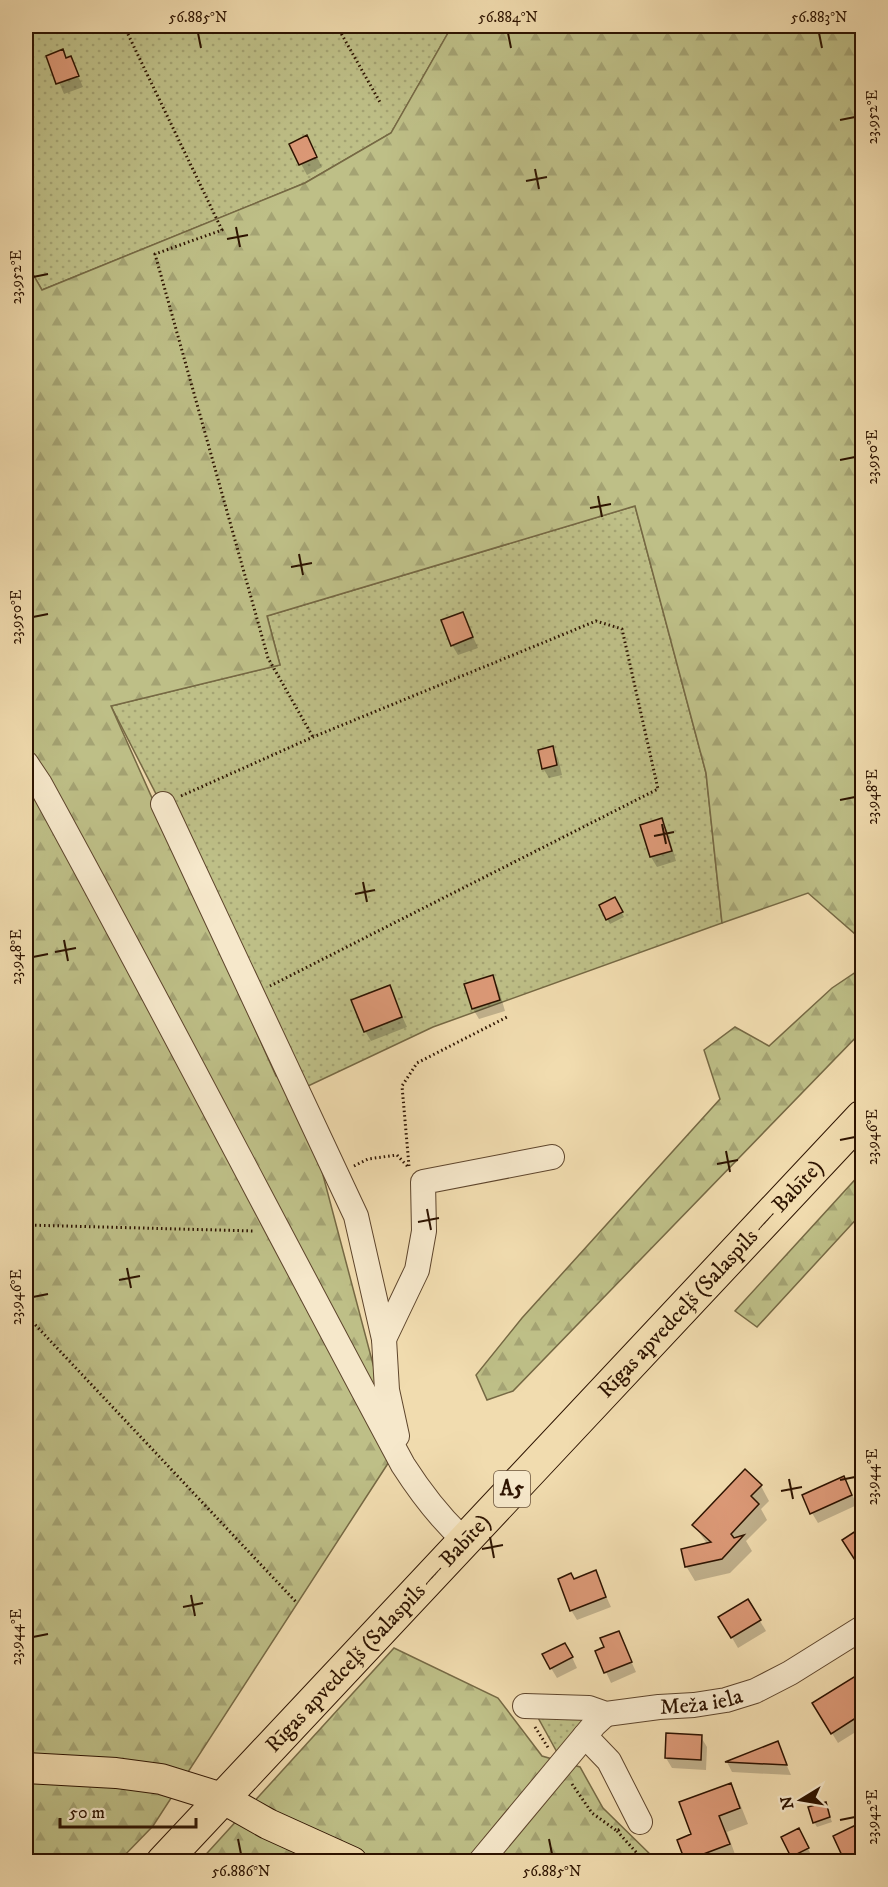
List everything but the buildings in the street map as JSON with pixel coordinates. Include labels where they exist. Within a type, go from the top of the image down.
[{"type":"highway","name":"Rīgas apvedceļš (Salaspils — Babīte)","points":[[163,1862],[862,1117]]},
{"type":"main road","points":[[26,1768],[116,1773],[161,1779],[222,1798],[268,1824],[352,1862]]},
{"type":"street","points":[[26,763],[40,784],[138,963],[403,1465],[425,1499],[443,1521],[464,1540]]},
{"type":"street","points":[[163,804],[356,1216],[384,1339],[387,1390],[403,1465]]},
{"type":"street","points":[[384,1339],[417,1270],[424,1231],[416,1175],[552,1157]]},
{"type":"street","name":"Meža iela","points":[[525,1706],[589,1708],[606,1714],[726,1700],[755,1691],[790,1673],[862,1628]]},
{"type":"street","points":[[480,1862],[606,1714]]},
{"type":"street","points":[[585,1736],[609,1761],[640,1822]]},
{"type":"path","points":[[124,26],[222,230],[155,254],[268,658],[313,736]]},
{"type":"path","points":[[337,26],[381,104]]},
{"type":"path","points":[[163,804],[313,736],[596,621],[622,629],[658,789],[253,995]]},
{"type":"path","points":[[416,1175],[402,1086],[417,1062],[509,1017]]},
{"type":"path","points":[[336,1174],[368,1160],[397,1155],[416,1175]]},
{"type":"path","points":[[26,1225],[278,1232]]},
{"type":"path","points":[[26,1315],[297,1603]]},
{"type":"path","points":[[617,1831],[645,1862]]},
{"type":"green space","points":[[26,26],[452,26],[391,133],[305,183],[42,290],[26,262]]},
{"type":"green space","points":[[452,26],[862,27],[862,940],[808,893],[722,923],[706,773],[635,506],[267,616],[280,665],[111,706],[276,1076],[301,1092],[396,1451],[153,1826],[119,1861],[26,1861],[26,262],[42,290],[305,183],[391,133]]},
{"type":"green space","points":[[635,506],[706,773],[722,923],[433,1027],[306,1087],[111,706],[280,665],[267,616]]},
{"type":"green space","points":[[862,968],[861,1032],[513,1391],[487,1400],[476,1375],[522,1318],[720,1099],[704,1050],[735,1027],[769,1046],[832,988]]},
{"type":"green space","points":[[862,1172],[862,1213],[757,1327],[735,1311]]},
{"type":"green space","points":[[394,1648],[498,1698],[542,1756],[580,1767],[603,1808],[657,1861],[199,1862]]},
{"type":"green space","points":[[536,1714],[588,1716],[558,1754]]}]
